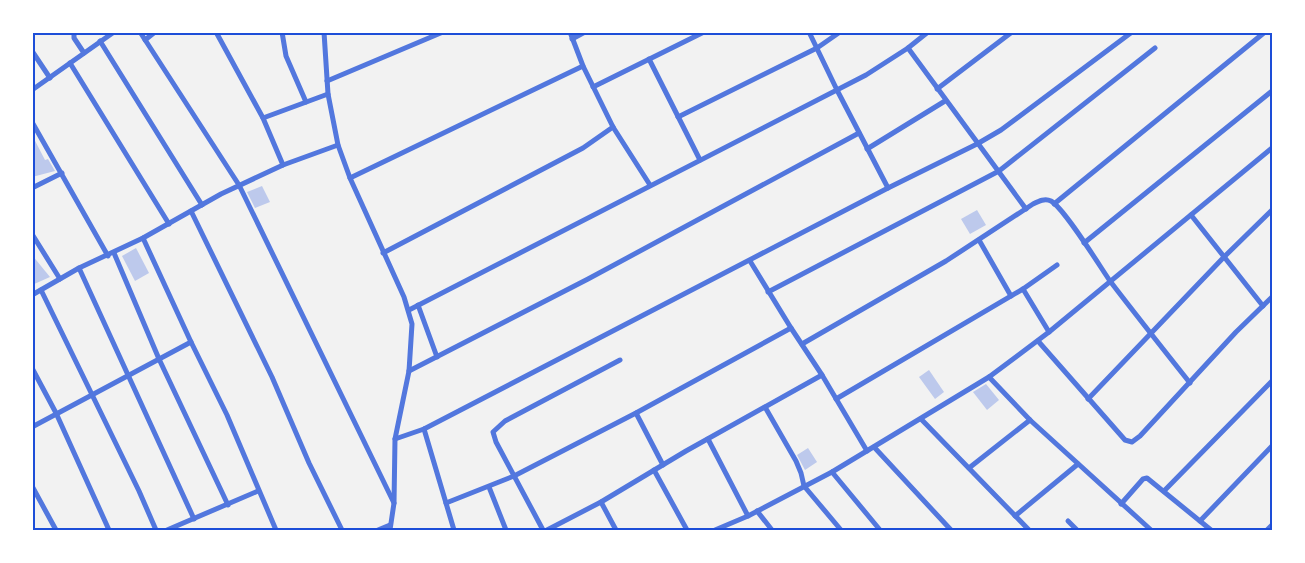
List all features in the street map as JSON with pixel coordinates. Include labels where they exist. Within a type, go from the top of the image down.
[{"type":"street","points":[[74,32],[74,38],[84,54]]},
{"type":"street","points":[[32,90],[114,32]]},
{"type":"street","points":[[140,32],[239,186],[394,503]]},
{"type":"street","points":[[145,40],[156,32]]},
{"type":"street","points":[[216,32],[263,118],[283,165]]},
{"type":"street","points":[[282,32],[286,56],[306,102]]},
{"type":"street","points":[[324,32],[328,94],[338,145],[350,178],[409,310],[412,324],[409,371],[396,439],[394,503],[390,528],[378,530]]},
{"type":"street","points":[[327,81],[443,32]]},
{"type":"street","points":[[570,32],[583,66],[613,127],[650,185]]},
{"type":"street","points":[[572,39],[585,32]]},
{"type":"street","points":[[593,87],[704,32]]},
{"type":"street","points":[[809,32],[888,188]]},
{"type":"street","points":[[678,117],[817,48],[840,32]]},
{"type":"street","points":[[409,310],[837,90],[908,48],[928,32]]},
{"type":"street","points":[[937,89],[1012,32]]},
{"type":"street","points":[[396,439],[424,429],[888,188],[978,144],[1009,125],[1132,32]]},
{"type":"street","points":[[1054,204],[1265,32]]},
{"type":"street","points":[[100,42],[202,205]]},
{"type":"street","points":[[908,48],[1026,209]]},
{"type":"street","points":[[768,292],[999,171],[1155,48]]},
{"type":"street","points":[[32,51],[50,78]]},
{"type":"street","points":[[649,58],[700,160]]},
{"type":"street","points":[[70,63],[169,224]]},
{"type":"street","points":[[350,178],[583,66]]},
{"type":"street","points":[[1084,243],[1272,91]]},
{"type":"street","points":[[263,118],[328,94]]},
{"type":"street","points":[[867,149],[945,101]]},
{"type":"street","points":[[32,122],[111,254],[228,505]]},
{"type":"street","points":[[383,253],[583,148],[613,127]]},
{"type":"street","points":[[409,371],[588,279],[859,133]]},
{"type":"street","points":[[32,295],[79,268],[143,238],[239,186],[283,165],[338,145]]},
{"type":"street","points":[[715,530],[748,516],[832,472],[922,420],[989,377],[1038,341],[1111,282],[1272,148]]},
{"type":"street","points":[[33,188],[62,173]]},
{"type":"street","points":[[802,344],[946,261],[1026,209],[1044,200],[1050,200],[1190,383]]},
{"type":"street","points":[[1088,399],[1224,257],[1272,210]]},
{"type":"street","points":[[191,211],[272,376],[309,463],[342,530]]},
{"type":"street","points":[[1191,215],[1263,306]]},
{"type":"street","points":[[32,234],[60,280]]},
{"type":"street","points":[[143,238],[227,415],[276,530]]},
{"type":"street","points":[[979,240],[1011,296]]},
{"type":"street","points":[[750,261],[790,328],[822,375],[867,451]]},
{"type":"street","points":[[836,400],[1023,289],[1057,266]]},
{"type":"street","points":[[79,268],[194,519]]},
{"type":"street","points":[[1023,289],[1049,332]]},
{"type":"street","points":[[42,290],[156,530]]},
{"type":"street","points":[[1038,341],[1125,440],[1132,442],[1136,440],[1272,296]]},
{"type":"street","points":[[418,305],[437,357]]},
{"type":"street","points":[[446,503],[514,476],[636,414],[790,328]]},
{"type":"street","points":[[32,427],[191,342]]},
{"type":"street","points":[[620,360],[494,429],[493,436],[545,530],[601,502],[822,375]]},
{"type":"street","points":[[32,368],[56,413],[109,530]]},
{"type":"street","points":[[989,377],[1030,420],[1151,530]]},
{"type":"street","points":[[1164,491],[1272,381]]},
{"type":"street","points":[[765,407],[796,461],[804,486],[841,530]]},
{"type":"street","points":[[636,414],[663,465]]},
{"type":"street","points":[[922,420],[1029,530]]},
{"type":"street","points":[[969,468],[1030,420]]},
{"type":"street","points":[[424,429],[454,530]]},
{"type":"street","points":[[708,439],[748,516]]},
{"type":"street","points":[[1200,521],[1272,446]]},
{"type":"street","points":[[874,447],[951,530]]},
{"type":"street","points":[[1015,516],[1078,464]]},
{"type":"street","points":[[654,470],[687,530]]},
{"type":"street","points":[[832,472],[880,530]]},
{"type":"street","points":[[1121,504],[1145,478],[1164,491],[1211,530]]},
{"type":"street","points":[[32,486],[56,530]]},
{"type":"street","points":[[489,487],[506,530]]},
{"type":"street","points":[[167,530],[258,491]]},
{"type":"street","points":[[601,502],[616,530]]},
{"type":"street","points":[[757,511],[772,530]]},
{"type":"street","points":[[1068,521],[1077,530]]},
{"type":"street","points":[[1267,530],[1272,525]]},
{"type":"building","points":[[32,135],[45,160],[48,159],[55,171],[32,177]]},
{"type":"building","points":[[262,186],[270,202],[255,208],[247,192]]},
{"type":"building","points":[[977,210],[986,225],[970,234],[961,219]]},
{"type":"building","points":[[136,248],[149,273],[135,281],[122,256]]},
{"type":"building","points":[[32,255],[50,277],[32,285]]},
{"type":"building","points":[[929,370],[944,392],[935,399],[919,377]]},
{"type":"building","points":[[986,384],[999,400],[987,410],[973,392]]},
{"type":"building","points":[[808,448],[817,462],[805,470],[797,455]]}]
